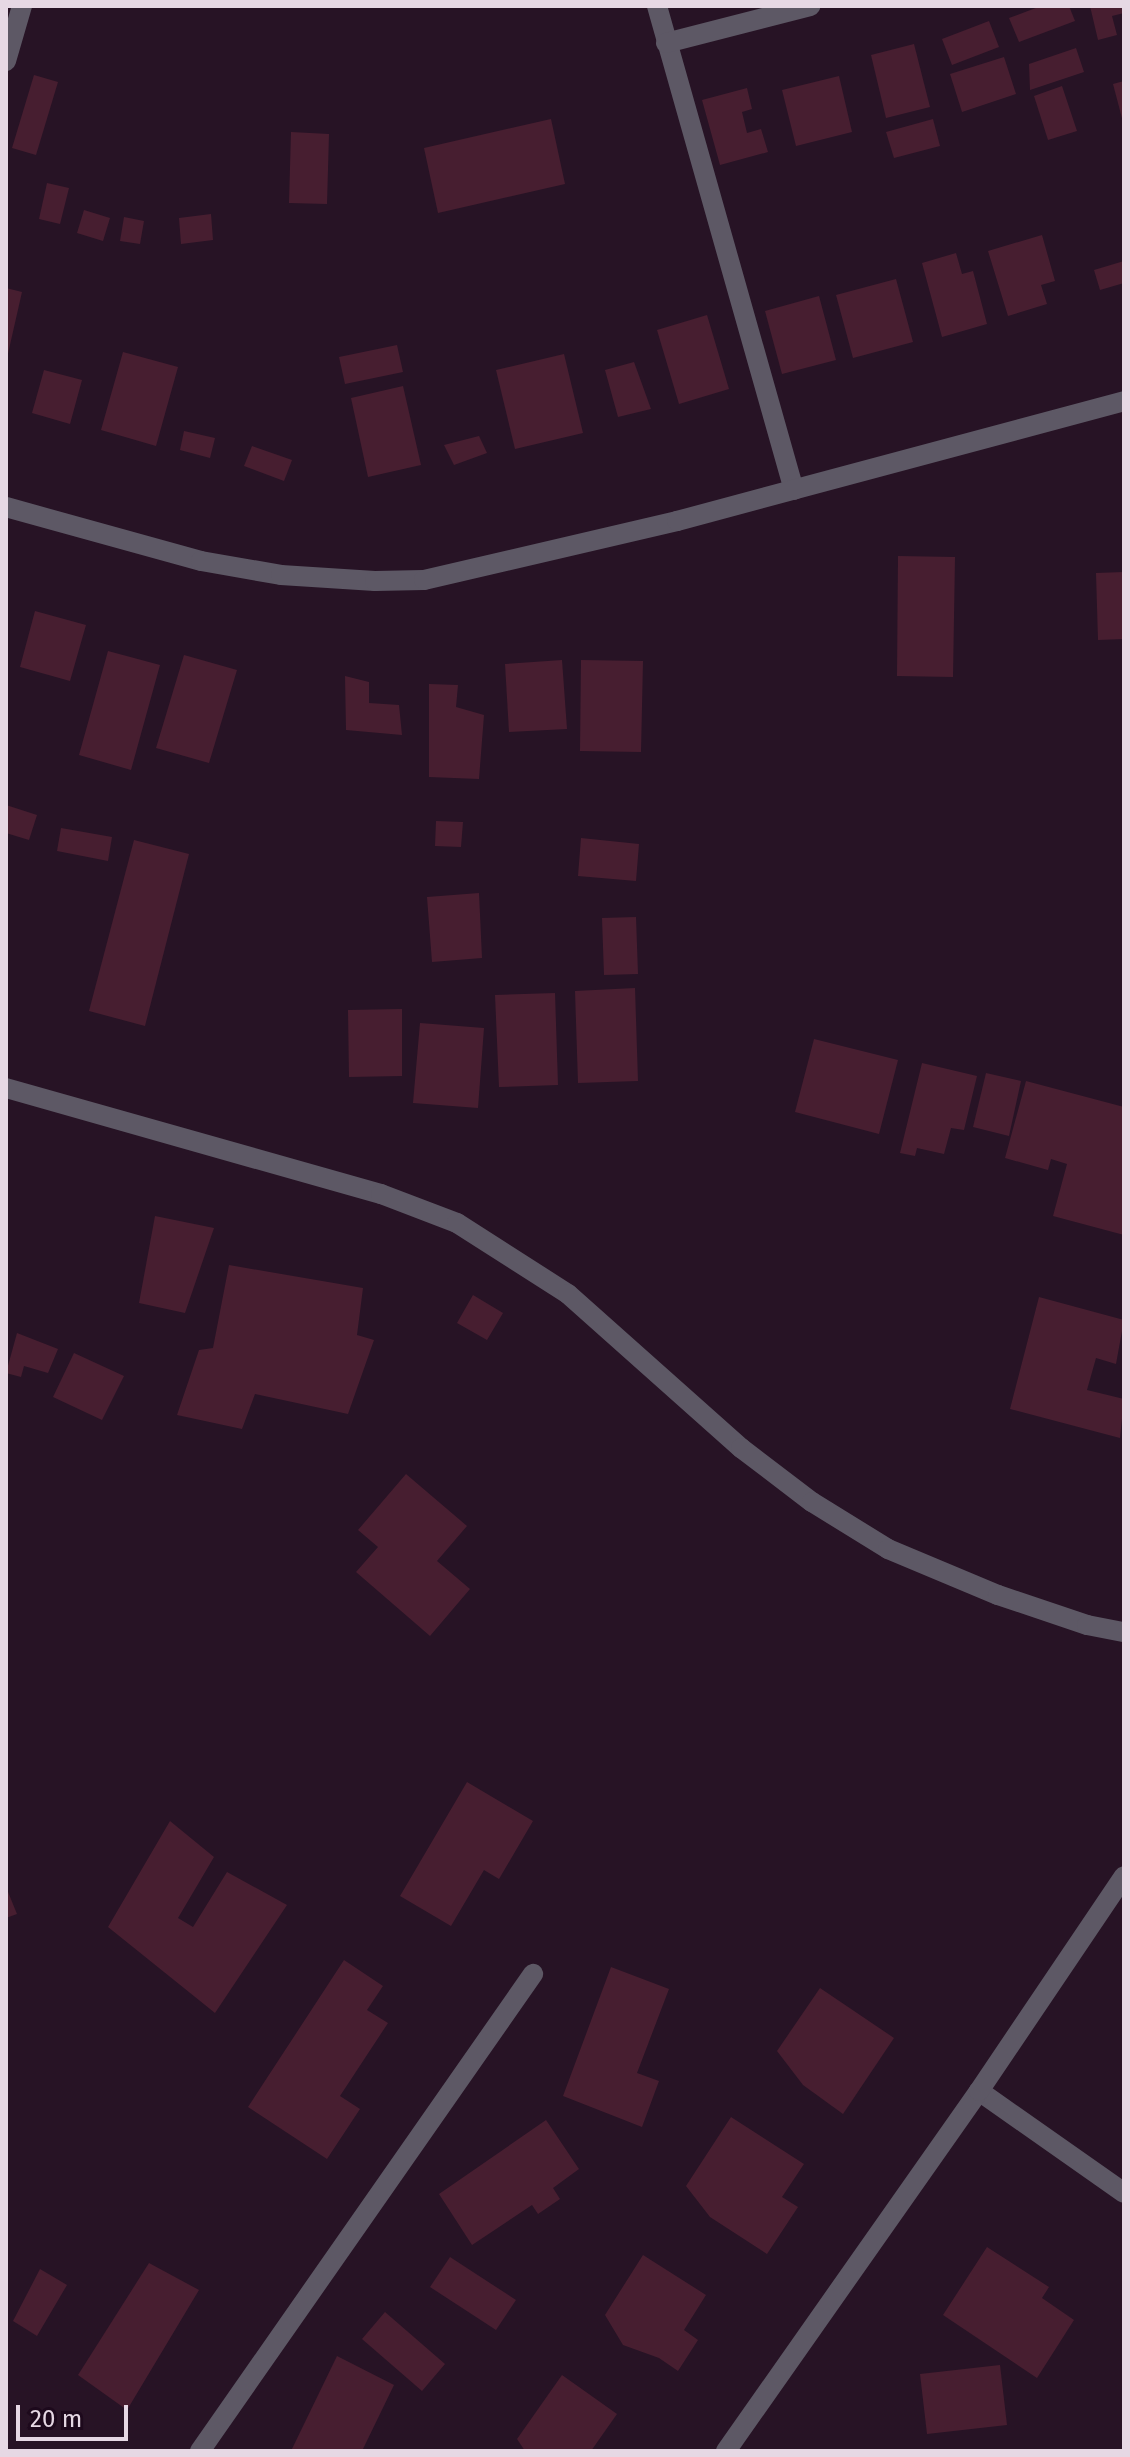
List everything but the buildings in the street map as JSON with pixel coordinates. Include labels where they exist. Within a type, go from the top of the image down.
[{"type":"street","points":[[6,61],[10,35],[22,6]]},
{"type":"street","points":[[657,6],[794,490]]},
{"type":"street","points":[[666,43],[810,6]]},
{"type":"street","points":[[6,507],[201,561],[281,575],[424,580],[478,570],[794,490],[1124,401]]},
{"type":"street","points":[[6,1088],[381,1194],[457,1223],[568,1294],[741,1448],[812,1502],[875,1541],[998,1595],[1087,1625],[1124,1632]]},
{"type":"street","points":[[726,2451],[979,2091],[1124,1876]]},
{"type":"street","points":[[200,2451],[533,1974]]},
{"type":"street","points":[[979,2091],[1124,2193]]}]
